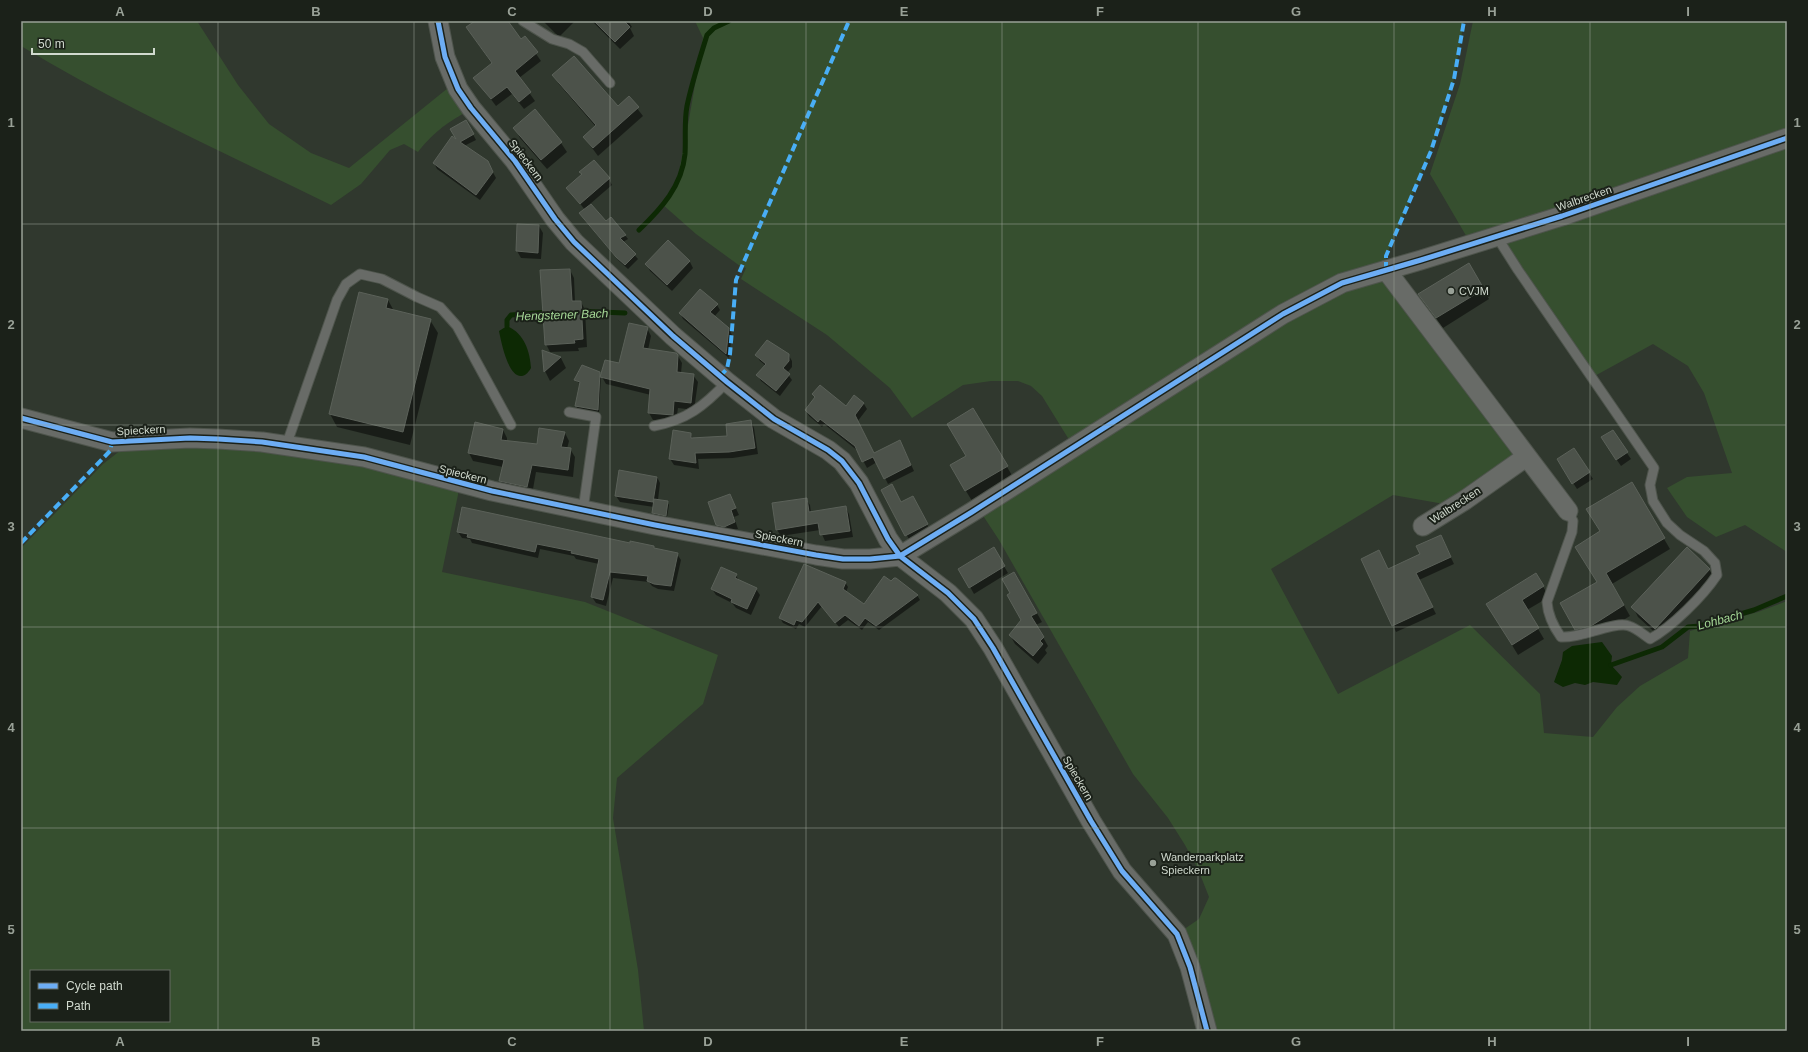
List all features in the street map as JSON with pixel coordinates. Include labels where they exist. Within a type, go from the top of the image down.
[{"type":"street","name":"Spieckern","points":[[438,21],[446,56],[458,89],[471,108],[515,161],[564,230],[587,256],[727,382],[774,419],[828,450],[848,467],[859,483],[888,539],[900,556],[948,593],[974,620],[986,637],[1091,821],[1122,871],[1177,934],[1190,967],[1207,1031]]},
{"type":"street","name":"Walbrecken","points":[[1074,447],[1289,310],[1342,283],[1497,237],[1787,138]]},
{"type":"street","points":[[1386,270],[1568,511]]},
{"type":"street","name":"Spieckern","points":[[21,418],[112,442],[190,438],[262,442],[364,457],[460,484],[655,525],[843,559],[900,556],[1074,447]]},
{"type":"street","name":"Walbrecken","points":[[1423,526],[1464,500],[1526,457]]},
{"type":"lane","points":[[523,21],[552,40],[569,44],[583,52],[610,83]]},
{"type":"lane","points":[[1497,237],[1654,468],[1650,485],[1653,501],[1667,523],[1680,535],[1704,551],[1715,563],[1717,575],[1710,586],[1662,633],[1650,639],[1628,625],[1617,625],[1570,638],[1561,638],[1554,628],[1548,613],[1547,602],[1572,532],[1573,521],[1568,511]]},
{"type":"lane","points":[[286,446],[337,300],[346,284],[360,274],[382,279],[417,298],[440,307],[457,326],[512,425]]},
{"type":"lane","points":[[654,426],[668,423],[691,414],[711,399],[727,382]]},
{"type":"lane","points":[[569,412],[596,417],[583,510]]},
{"type":"shaded area","points":[[21,21],[197,21],[238,85],[269,124],[311,153],[349,168],[448,88],[466,112],[440,129],[418,152],[404,144],[390,150],[361,184],[331,205],[135,109],[58,68],[21,46]]},
{"type":"shaded area","points":[[695,21],[1464,21],[1454,79],[1431,151],[1386,256],[1386,269],[1526,457],[1444,504],[1393,495],[1271,569],[1338,694],[1470,625],[1540,694],[1544,733],[1593,737],[1617,707],[1640,686],[1688,658],[1690,631],[1758,612],[1787,601],[1787,1031],[1211,1031],[1180,932],[1199,919],[1209,897],[1198,869],[1168,818],[1133,774],[999,540],[980,511],[1076,451],[1042,396],[1031,386],[1018,381],[991,381],[963,385],[912,418],[890,388],[827,335],[741,279],[746,268],[740,266],[696,234],[662,204],[678,177],[688,125],[703,38]]},
{"type":"shaded area","points":[[1473,21],[1787,21],[1787,552],[1745,525],[1716,537],[1687,517],[1667,488],[1687,477],[1732,473],[1704,393],[1688,366],[1653,344],[1591,378],[1497,237],[1468,239],[1430,174],[1460,84]]},
{"type":"shaded area","points":[[507,326],[518,333],[522,338],[529,355],[531,368],[528,373],[522,376],[517,375],[509,365],[501,343],[499,331]]},
{"type":"shaded area","points":[[140,446],[254,448],[355,464],[459,490],[442,572],[585,602],[718,655],[703,704],[617,778],[613,818],[638,970],[644,1031],[21,1031],[21,548],[103,464],[121,450]]},
{"type":"shaded area","points":[[1602,642],[1612,656],[1611,665],[1622,677],[1617,685],[1593,682],[1585,685],[1575,683],[1563,687],[1554,682],[1562,660],[1563,652],[1572,646]]},
{"type":"building","points":[[475,21],[508,21],[521,39],[525,36],[538,52],[515,71],[531,92],[519,102],[507,87],[491,99],[473,78],[492,63],[466,27]]},
{"type":"building","points":[[594,21],[624,21],[630,27],[615,42]]},
{"type":"building","points":[[574,56],[618,106],[629,96],[639,107],[593,148],[583,137],[596,125],[552,75]]},
{"type":"building","points":[[535,109],[562,142],[541,160],[513,128]]},
{"type":"building","points":[[466,120],[474,134],[460,142],[488,161],[493,172],[476,195],[433,163],[452,136],[456,139],[450,129]]},
{"type":"building","points":[[594,160],[610,178],[580,204],[566,188],[582,174],[579,172]]},
{"type":"building","points":[[591,204],[606,221],[611,217],[626,235],[620,238],[636,254],[625,265],[616,257],[579,213]]},
{"type":"building","points":[[517,224],[539,225],[538,253],[516,251]]},
{"type":"building","points":[[668,240],[690,261],[667,285],[645,264]]},
{"type":"building","name":"CVJM","points":[[1469,263],[1484,289],[1436,318],[1418,294]]},
{"type":"building","points":[[570,269],[572,301],[581,301],[583,339],[574,340],[575,343],[545,345],[540,270]]},
{"type":"building","points":[[700,289],[718,304],[710,312],[729,328],[726,354],[679,313]]},
{"type":"building","points":[[359,292],[388,299],[386,308],[431,319],[403,432],[329,414]]},
{"type":"building","points":[[629,323],[648,327],[643,348],[676,353],[678,355],[677,372],[694,374],[691,403],[674,401],[673,415],[648,413],[650,389],[600,377],[605,360],[619,363]]},
{"type":"building","points":[[767,340],[789,354],[789,361],[783,368],[790,374],[776,391],[756,375],[766,364],[755,355]]},
{"type":"building","points":[[542,350],[561,357],[544,372]]},
{"type":"building","points":[[582,365],[600,372],[598,410],[575,406],[580,382],[574,380]]},
{"type":"building","points":[[820,385],[846,406],[854,395],[864,403],[855,415],[874,453],[900,440],[911,465],[884,479],[873,457],[862,462],[855,446],[820,419],[818,422],[805,410],[815,397],[812,394]]},
{"type":"building","points":[[973,408],[1008,466],[965,491],[950,465],[966,456],[947,424]]},
{"type":"building","points":[[751,420],[755,448],[729,452],[695,453],[696,463],[669,459],[673,430],[691,433],[691,438],[727,436],[726,424]]},
{"type":"building","points":[[475,422],[503,429],[501,440],[537,444],[539,428],[565,432],[561,447],[571,448],[568,470],[532,465],[527,487],[499,481],[504,460],[468,453]]},
{"type":"building","points":[[1613,430],[1628,452],[1616,460],[1601,437]]},
{"type":"building","points":[[1574,448],[1590,472],[1572,484],[1557,459]]},
{"type":"building","points":[[619,470],[657,477],[653,502],[615,496]]},
{"type":"building","points":[[1632,482],[1665,538],[1606,573],[1624,605],[1591,626],[1575,630],[1560,603],[1597,582],[1575,547],[1600,531],[1586,509]]},
{"type":"building","points":[[892,484],[901,502],[913,496],[928,524],[905,536],[881,490]]},
{"type":"building","points":[[730,494],[736,508],[731,510],[735,522],[724,527],[716,525],[708,502]]},
{"type":"building","points":[[807,498],[809,512],[846,506],[850,531],[820,535],[818,523],[776,530],[772,503]]},
{"type":"building","points":[[654,499],[668,501],[666,516],[652,513]]},
{"type":"building","points":[[462,507],[630,543],[630,541],[654,546],[654,548],[678,553],[671,586],[654,584],[647,581],[648,576],[610,572],[603,600],[591,597],[599,559],[571,553],[572,551],[537,544],[535,552],[467,537],[468,534],[457,532]]},
{"type":"building","points":[[1441,535],[1451,557],[1416,573],[1433,607],[1392,626],[1361,559],[1379,550],[1388,569],[1420,554],[1416,546]]},
{"type":"building","points":[[994,547],[1005,566],[969,588],[958,569]]},
{"type":"building","points":[[1687,547],[1710,569],[1655,629],[1631,607]]},
{"type":"building","points":[[804,564],[846,582],[843,589],[864,604],[884,576],[891,581],[896,578],[918,595],[876,626],[865,618],[859,626],[845,615],[835,623],[818,602],[802,622],[796,620],[794,625],[779,618]]},
{"type":"building","points":[[721,567],[737,574],[735,578],[757,588],[747,609],[731,602],[732,599],[711,589]]},
{"type":"building","points":[[1014,572],[1037,613],[1031,616],[1044,637],[1040,641],[1043,644],[1033,656],[1009,635],[1021,620],[1007,595],[1010,593],[1002,579]]},
{"type":"building","points":[[1536,573],[1544,586],[1522,600],[1539,628],[1512,645],[1486,604]]},
{"type":"waterway","name":"Hengstener Bach","points":[[639,230],[655,214],[669,196],[680,176],[685,154],[685,124],[687,106],[707,35],[714,28],[729,21]]},
{"type":"waterway","name":"Hengstener Bach","points":[[575,311],[625,313]]},
{"type":"waterway","name":"Hengstener Bach","points":[[507,326],[507,320],[511,315],[549,312]]},
{"type":"waterway","name":"Lohbach","points":[[1611,665],[1662,647],[1688,627],[1700,626],[1754,610],[1787,596]]},
{"type":"marked path","points":[[720,376],[727,369],[730,354],[736,280],[849,21]]},
{"type":"marked path","points":[[1386,270],[1386,256],[1431,151],[1454,79],[1464,21]]},
{"type":"marked path","points":[[21,543],[110,451],[112,442]]},
{"type":"cycle path","points":[[438,21],[445,57],[458,89],[471,108],[515,161],[555,219],[574,242],[673,336],[727,382],[774,419],[828,450],[842,461],[859,483],[888,539],[900,556],[948,593],[974,619],[993,648],[1091,821],[1122,871],[1177,934],[1190,967],[1207,1031]]},
{"type":"cycle path","points":[[21,418],[112,442],[190,438],[218,439],[262,442],[364,457],[492,491],[655,525],[816,555],[843,559],[870,559],[900,556],[972,512],[1283,314],[1342,283],[1562,216],[1787,138]]},
{"type":"place","name":"CVJM","points":[[1451,291]]},
{"type":"place","name":"Wanderparkplatz Spieckern","points":[[1153,863]]}]
